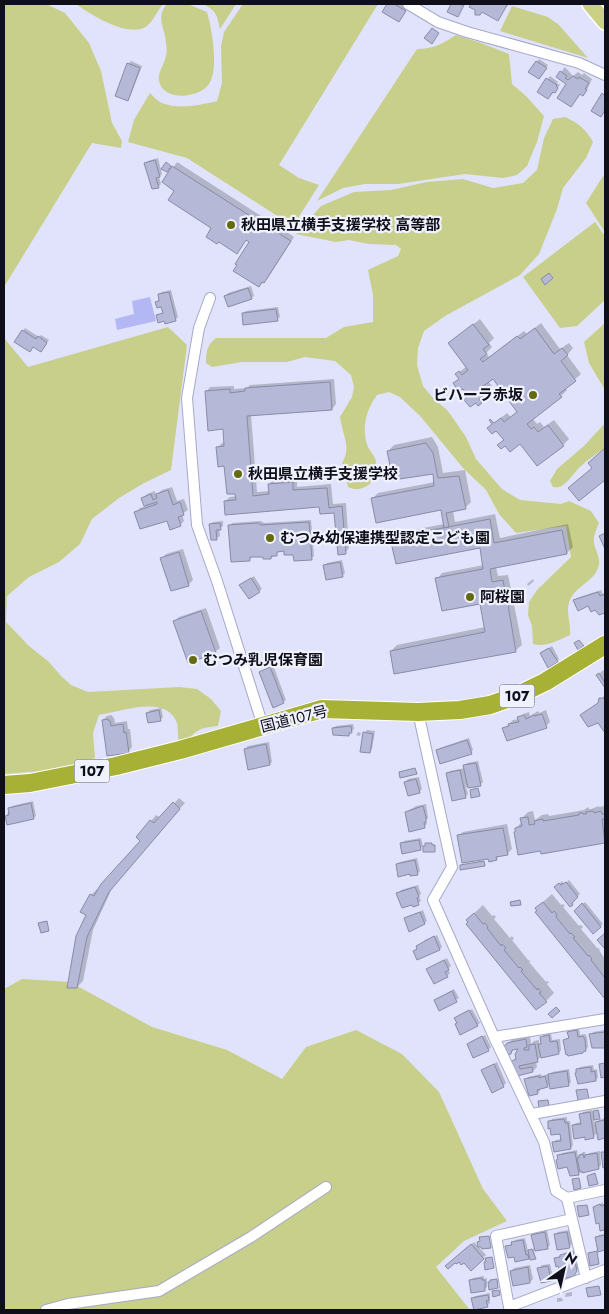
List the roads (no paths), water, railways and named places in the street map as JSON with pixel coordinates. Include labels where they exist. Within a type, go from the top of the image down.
[{"type":"highway","name":"国道107号","points":[[4,785],[30,783],[116,766],[180,750],[322,709],[418,712],[460,710],[490,705],[516,696],[545,682],[605,646]]},
{"type":"main road","points":[[590,4],[605,22]]},
{"type":"street","points":[[408,4],[438,22],[467,32],[579,63],[605,75]]},
{"type":"street","points":[[210,298],[199,328],[188,398],[197,524],[263,726]]},
{"type":"street","points":[[418,712],[452,867],[434,900],[494,1037],[544,1142],[556,1191],[567,1198],[586,1278]]},
{"type":"street","points":[[494,1037],[605,1019]]},
{"type":"street","points":[[532,1114],[605,1101]]},
{"type":"street","points":[[46,1310],[68,1304],[159,1291],[251,1237],[326,1187]]},
{"type":"street","points":[[567,1198],[605,1190]]},
{"type":"street","points":[[572,1219],[496,1236],[510,1309],[605,1270]]},
{"type":"water","points":[[150,297],[156,321],[117,330],[115,319],[134,314],[132,301]]},
{"type":"place","name":"秋田県立横手支援学校 高等部","points":[[231,225]]},
{"type":"place","name":"ビハーラ赤坂","points":[[533,395]]},
{"type":"place","name":"秋田県立横手支援学校","points":[[238,474]]},
{"type":"place","name":"むつみ幼保連携型認定こども園","points":[[270,538]]},
{"type":"place","name":"阿桜園","points":[[470,597]]},
{"type":"place","name":"むつみ乳児保育園","points":[[193,660]]}]
